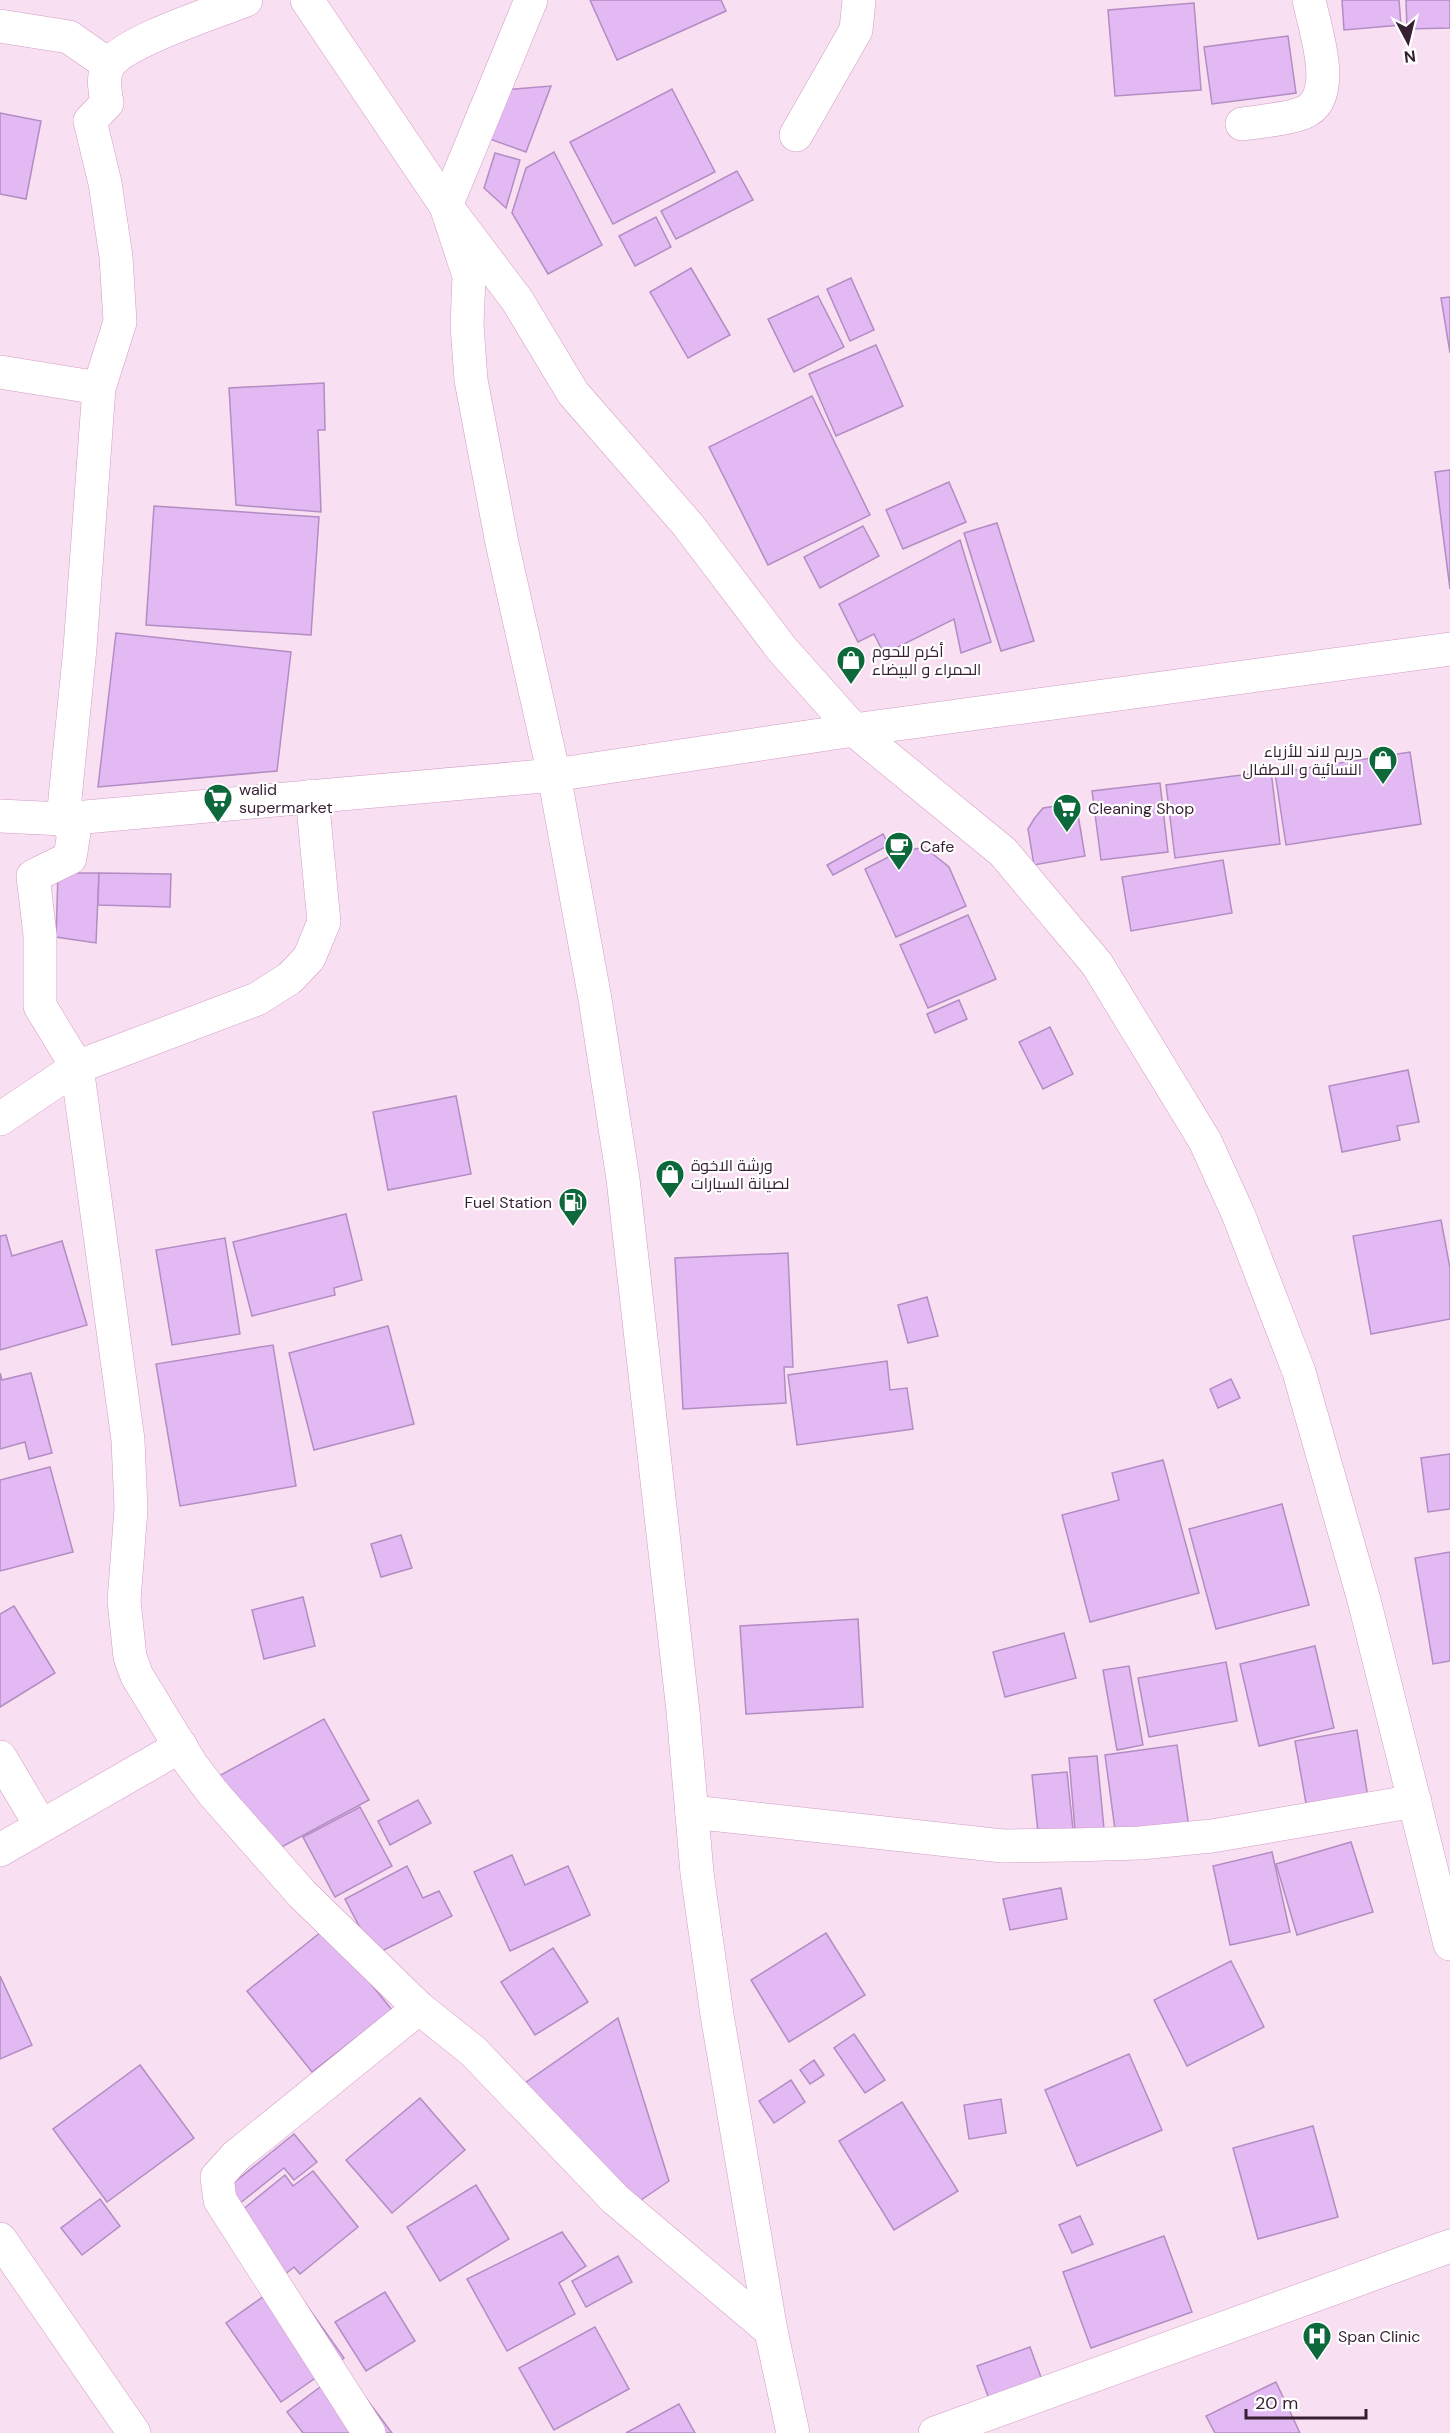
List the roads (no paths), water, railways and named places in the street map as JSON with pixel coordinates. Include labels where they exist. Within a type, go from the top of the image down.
[{"type":"street","points":[[246,0],[145,40],[123,52],[109,65],[104,82],[107,103],[90,121],[105,183],[116,257],[120,322],[99,388],[80,648],[63,819],[74,832],[70,858],[33,876],[40,935],[40,1006],[77,1067],[128,1440],[131,1509],[124,1601],[125,1630],[137,1676],[181,1746],[213,1793],[302,1894],[419,2008],[473,2051],[615,2199],[771,2331]]},
{"type":"street","points":[[307,0],[446,206],[517,300],[573,393],[688,525],[781,648],[854,730],[1003,852],[1097,964],[1205,1141],[1239,1216],[1299,1372],[1364,1600],[1450,1944]]},
{"type":"street","points":[[531,0],[446,206],[469,276],[467,325],[471,380],[502,543],[554,775],[595,999],[623,1179],[692,1812],[717,2015],[771,2331],[793,2433]]},
{"type":"street","points":[[796,135],[856,30],[859,0]]},
{"type":"street","points":[[1242,124],[1304,112],[1321,96],[1325,81],[1309,0]]},
{"type":"street","points":[[0,26],[69,37],[109,65]]},
{"type":"street","points":[[0,372],[99,388]]},
{"type":"street","points":[[0,816],[63,819],[554,775],[854,730],[1450,649]]},
{"type":"street","points":[[0,1119],[77,1067],[257,999],[290,978],[309,957],[324,922],[312,796]]},
{"type":"street","points":[[0,1850],[181,1746]]},
{"type":"street","points":[[0,1757],[41,1826]]},
{"type":"street","points":[[692,1812],[1003,1846],[1072,1845],[1140,1843],[1212,1836],[1415,1801]]},
{"type":"street","points":[[369,2433],[220,2200],[217,2177],[236,2156],[419,2008]]},
{"type":"street","points":[[0,2239],[134,2433]]},
{"type":"street","points":[[935,2433],[1450,2246]]},
{"type":"place","name":"أكرم للحوم الحمراء و البيضاء","points":[[851,686]]},
{"type":"place","name":"دريم لاند للأزياء النسائية و الاطفال","points":[[1383,786]]},
{"type":"place","name":"walid supermarket","points":[[218,824]]},
{"type":"place","name":"Cleaning Shop","points":[[1067,834]]},
{"type":"place","name":"Cafe","points":[[899,872]]},
{"type":"place","name":"ورشة الاخوة لصيانة السيارات","points":[[670,1200]]},
{"type":"place","name":"Fuel Station","points":[[573,1228]]},
{"type":"place","name":"Span Clinic","points":[[1317,2362]]}]
